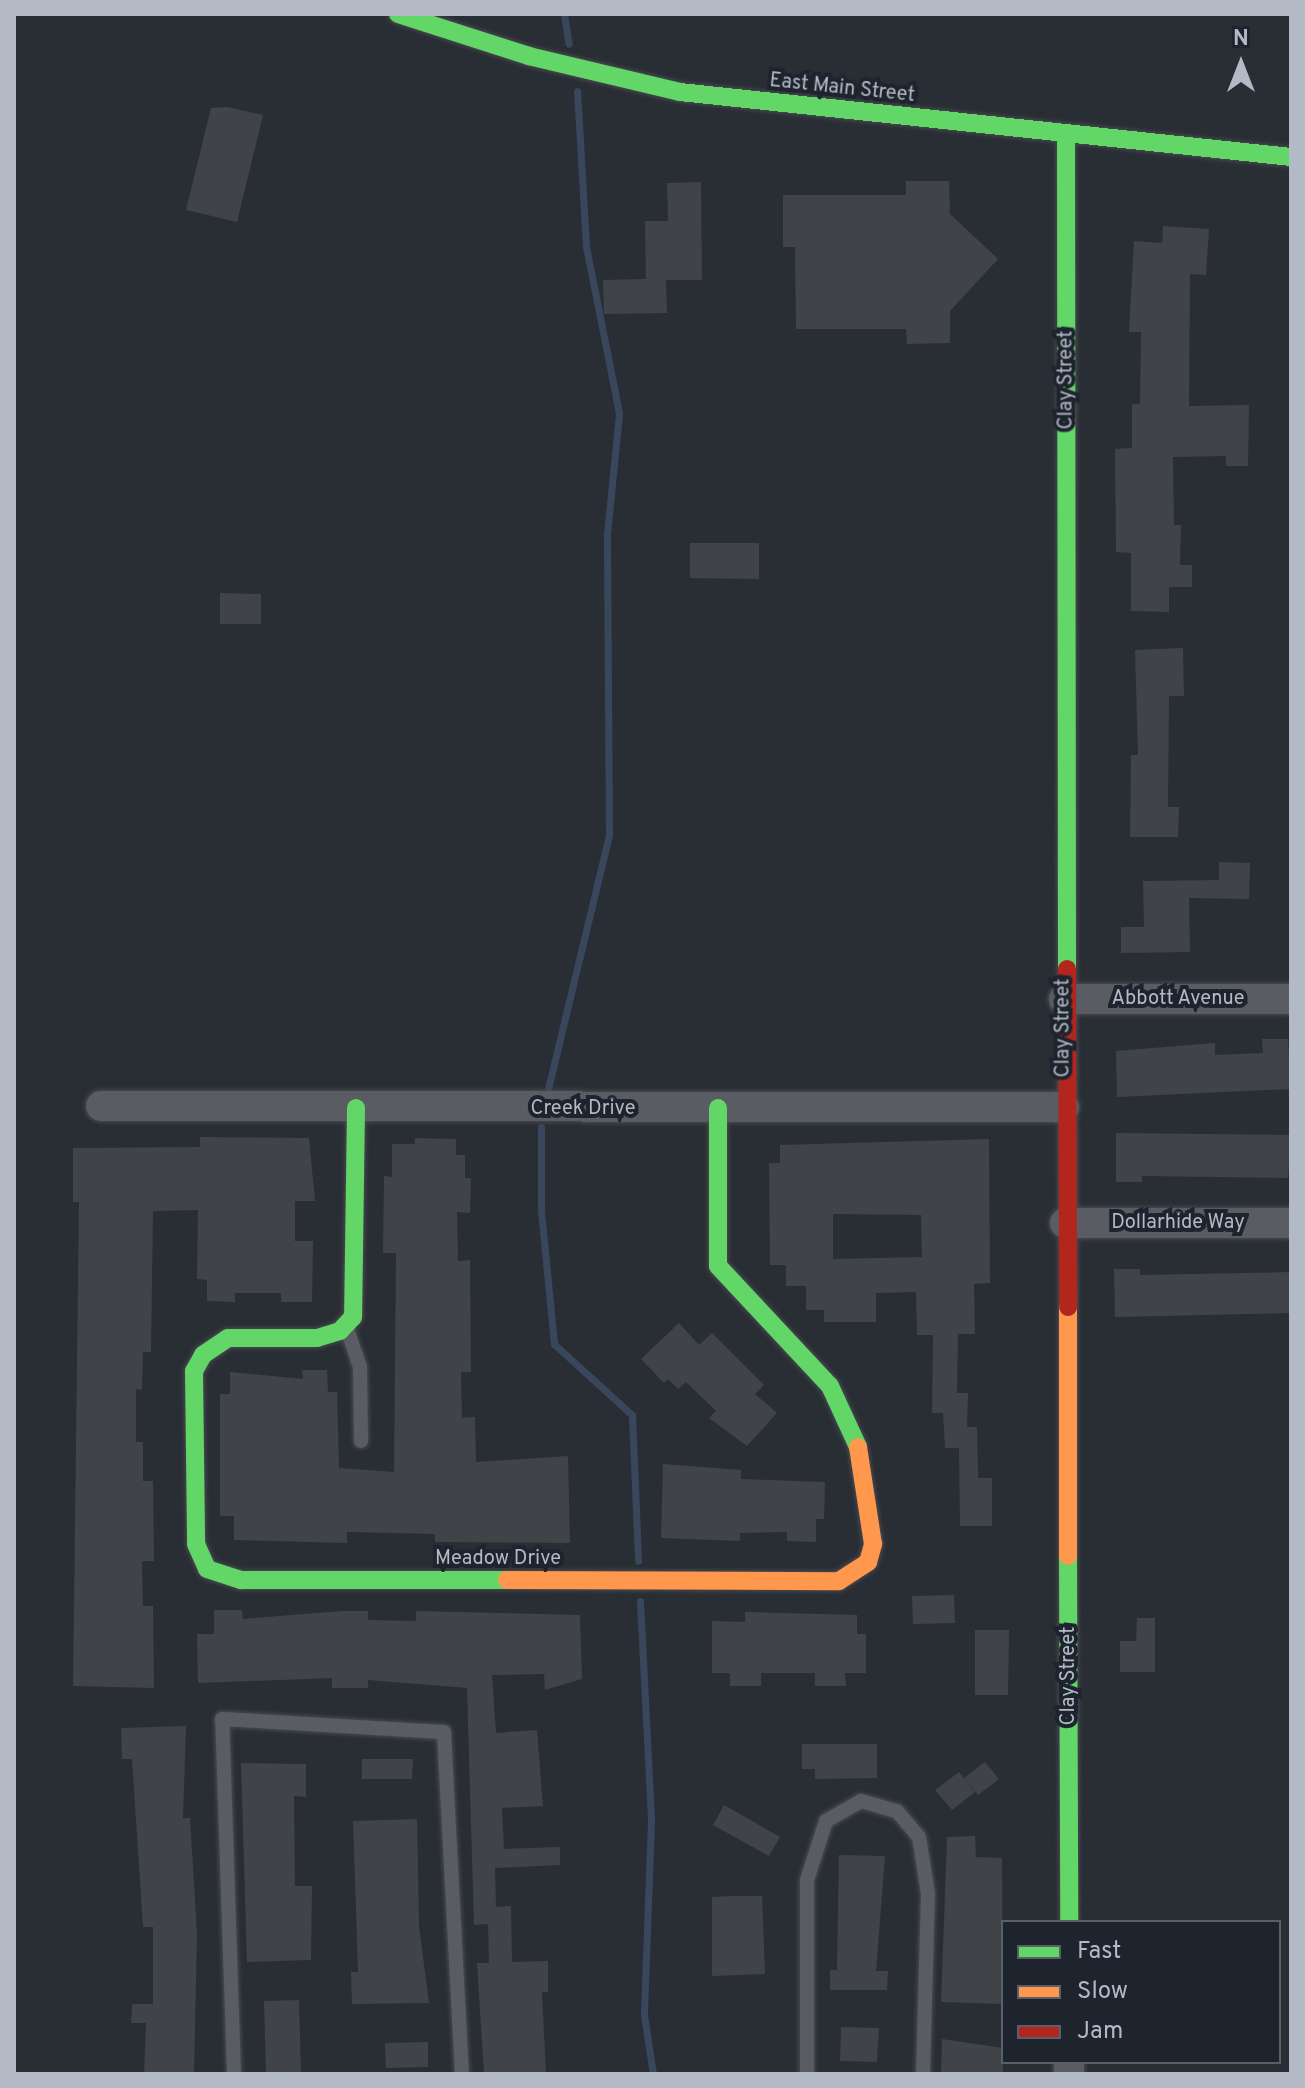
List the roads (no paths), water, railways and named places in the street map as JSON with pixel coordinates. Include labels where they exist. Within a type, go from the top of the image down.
[{"type":"street","name":"East Main Street","points":[[398,14],[515,52],[680,92],[1291,157]]},
{"type":"street","name":"Clay Street","points":[[1066,135],[1064,1107],[1069,1920]]},
{"type":"street","name":"Abbott Avenue","points":[[1064,999],[1291,999]]},
{"type":"street","name":"Creek Drive","points":[[101,1106],[1064,1107]]},
{"type":"street","points":[[345,1325],[357,1299],[356,1108]]},
{"type":"street","name":"Meadow Drive","points":[[345,1325],[317,1338],[228,1338],[203,1355],[194,1371],[196,1544],[216,1576],[839,1581],[855,1574],[868,1562],[873,1509],[846,1411],[811,1362],[718,1266],[718,1108]]},
{"type":"street","name":"Dollarhide Way","points":[[1065,1223],[1291,1223]]},
{"type":"lane","points":[[345,1325],[360,1367],[361,1441]]},
{"type":"lane","points":[[234,2074],[222,1719],[444,1732],[462,2074]]},
{"type":"lane","points":[[807,2074],[807,1880],[826,1821],[861,1801],[897,1811],[919,1837],[928,1894],[923,2074]]},
{"type":"waterway","points":[[564,14],[569,44]]},
{"type":"waterway","points":[[548,1089],[609,835],[607,534],[619,413],[586,246],[577,91]]},
{"type":"waterway","points":[[541,1127],[541,1211],[554,1344],[632,1415],[638,1561]]},
{"type":"waterway","points":[[640,1601],[651,1821],[644,2015],[653,2074]]}]
